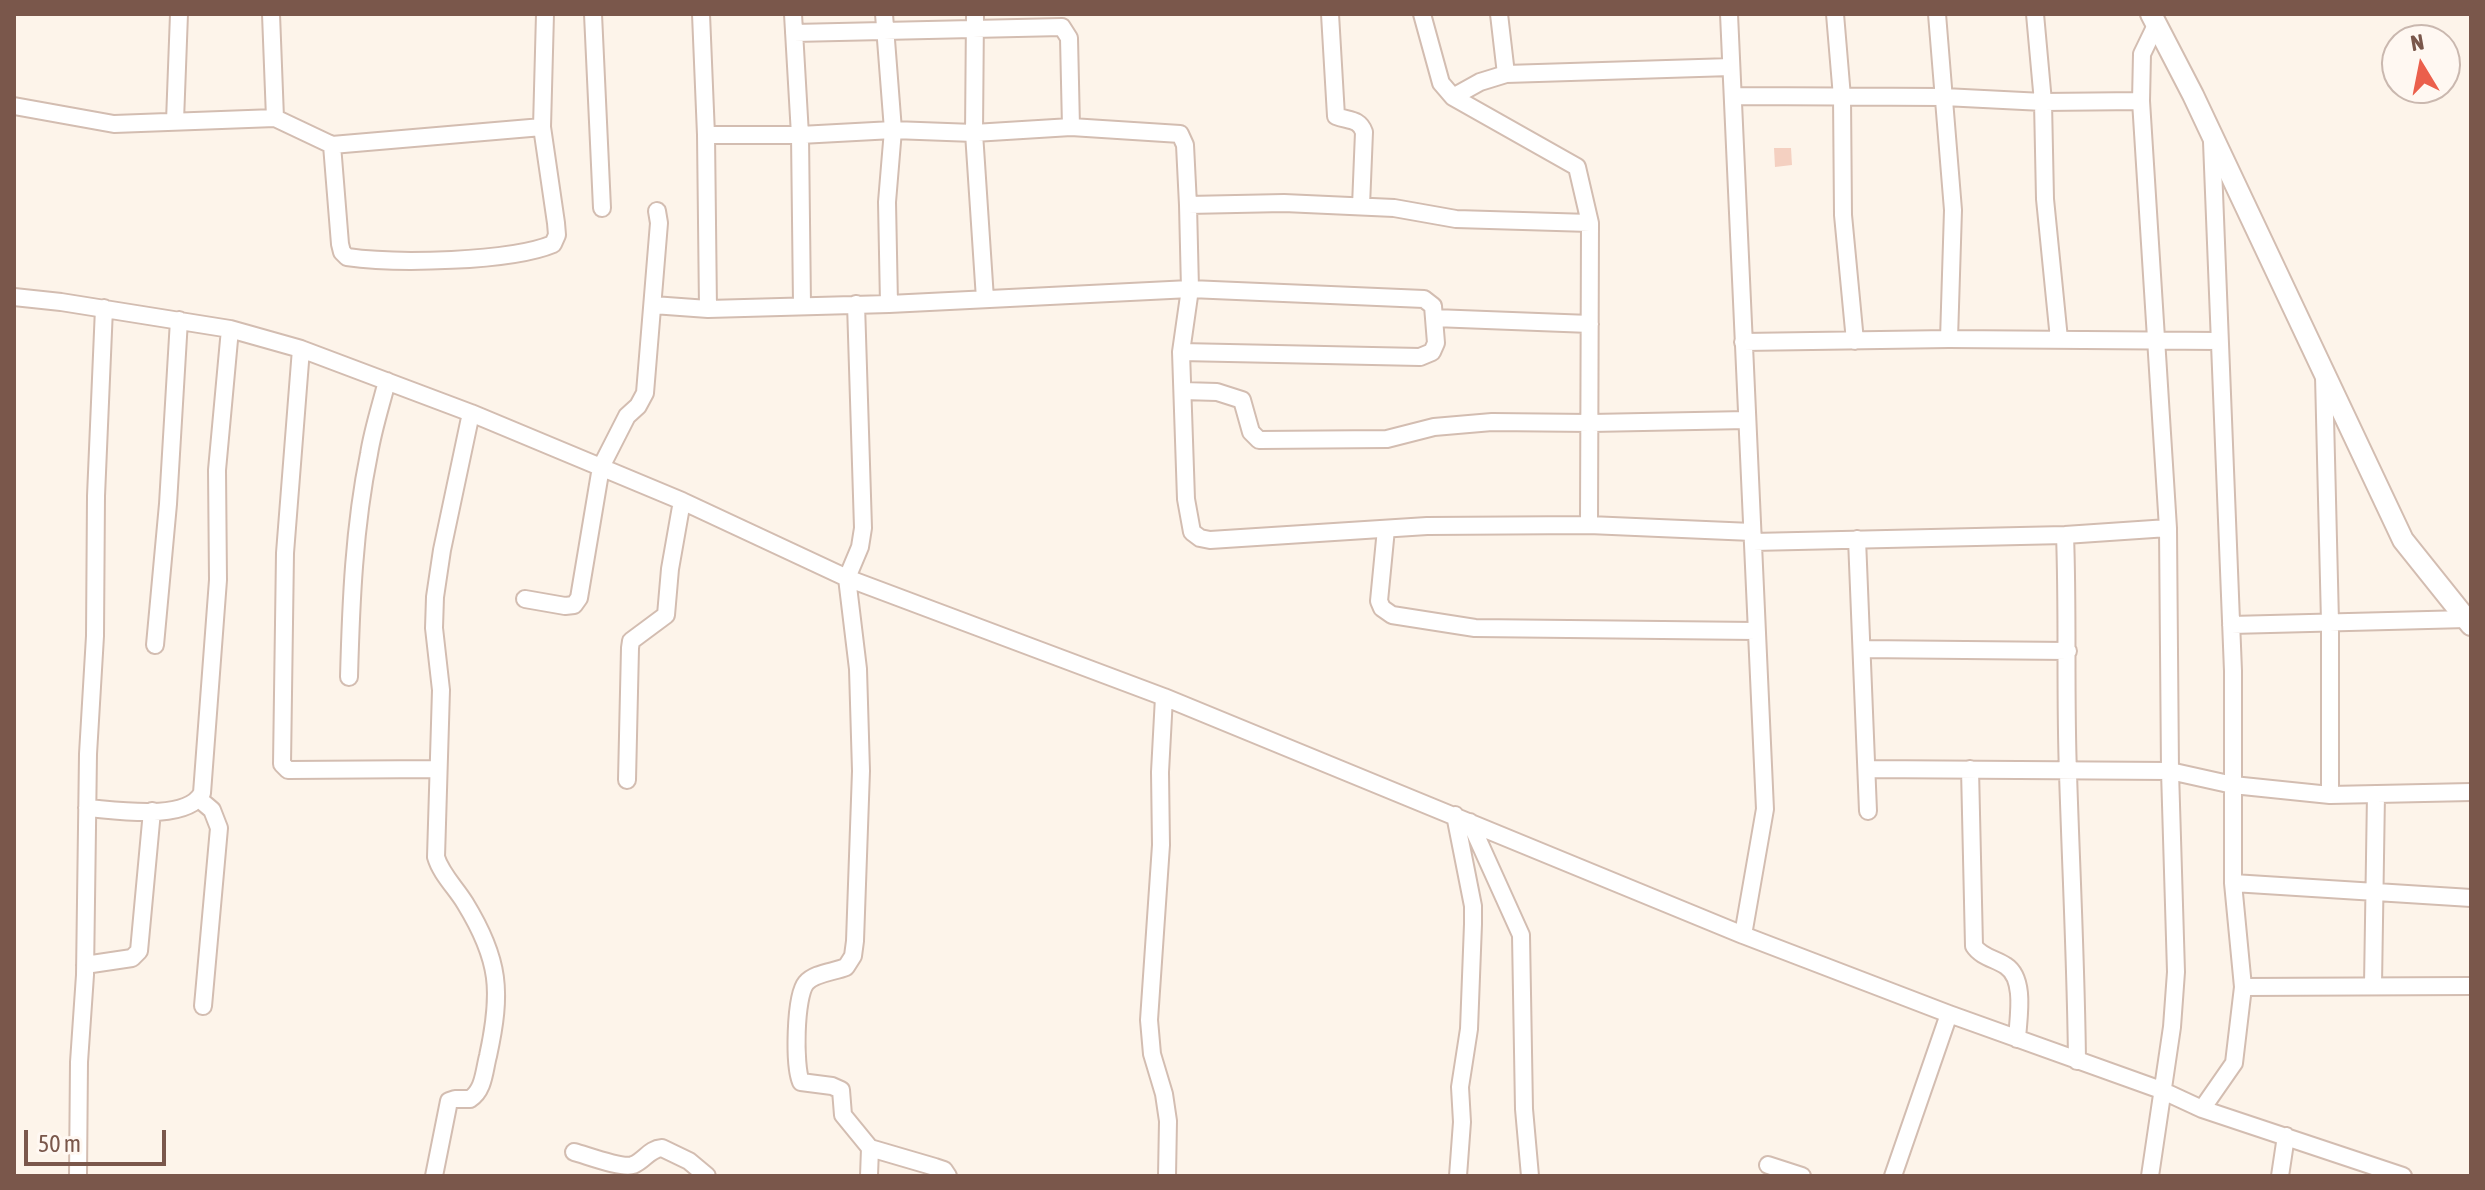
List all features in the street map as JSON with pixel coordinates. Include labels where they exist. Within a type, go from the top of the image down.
[{"type":"street","points":[[175,121],[179,14]]},
{"type":"street","points":[[271,14],[275,118]]},
{"type":"street","points":[[332,145],[333,188],[344,255],[355,259],[445,260],[505,254],[553,244],[557,235],[556,223],[542,127],[545,14]]},
{"type":"street","points":[[593,14],[602,208]]},
{"type":"street","points":[[701,14],[708,309]]},
{"type":"street","points":[[793,14],[800,135],[802,305]]},
{"type":"street","points":[[884,14],[893,130],[887,202],[889,304]]},
{"type":"street","points":[[1330,14],[1336,116],[1362,125],[1364,132],[1361,206]]},
{"type":"street","points":[[1422,14],[1441,83],[1453,97],[1577,167],[1590,223],[1589,525]]},
{"type":"street","points":[[1499,14],[1506,74]]},
{"type":"street","points":[[1729,14],[1765,809],[1743,935]]},
{"type":"street","points":[[1835,14],[1842,97],[1843,215],[1855,341]]},
{"type":"street","points":[[1937,14],[1953,210],[1949,339]]},
{"type":"street","points":[[2035,14],[2043,102],[2045,199],[2059,339]]},
{"type":"street","points":[[2150,1176],[2172,1027],[2176,972],[2168,528],[2141,101],[2142,54],[2154,19]]},
{"type":"street","points":[[2154,19],[2403,540],[2469,622]]},
{"type":"street","points":[[794,33],[885,32],[976,22],[1057,26],[1066,30],[1069,38],[1071,127]]},
{"type":"street","points":[[976,22],[974,133],[985,299]]},
{"type":"street","points":[[1453,97],[1480,82],[1506,74],[1731,67]]},
{"type":"street","points":[[1733,96],[2141,101]]},
{"type":"street","points":[[14,106],[114,124],[275,118],[332,145],[542,127]]},
{"type":"street","points":[[706,135],[800,135],[893,130],[974,133],[1071,127],[1180,134],[1185,145],[1190,289],[1181,352],[1189,527],[1200,538],[1210,540],[1386,529],[1589,525],[1752,537],[1857,539],[2065,535],[2168,528]]},
{"type":"street","points":[[2202,1109],[2234,1063],[2243,987],[2233,883],[2231,625],[2212,135]]},
{"type":"street","points":[[1188,205],[1284,203],[1361,206],[1394,208],[1456,219],[1590,223]]},
{"type":"street","points":[[525,599],[565,606],[577,603],[601,467],[627,416],[638,406],[645,393],[659,223],[657,211]]},
{"type":"street","points":[[653,305],[708,309],[889,304],[1190,289],[1424,299],[1433,306],[1434,347],[1432,352],[1420,357],[1181,352]]},
{"type":"street","points":[[14,297],[230,329],[301,349],[471,413],[601,467],[847,578],[1164,697],[1743,935],[1949,1014],[2161,1090],[2202,1109],[2402,1176]]},
{"type":"street","points":[[856,304],[863,528],[860,547],[847,578],[858,669],[861,771],[855,941],[853,956],[846,967],[812,977],[801,992],[798,1074],[804,1083],[841,1090],[843,1115],[870,1148],[944,1170],[948,1176]]},
{"type":"street","points":[[78,1176],[79,1062],[85,965],[96,496],[104,308]]},
{"type":"street","points":[[1434,318],[1590,324]]},
{"type":"street","points":[[155,645],[168,504],[179,320]]},
{"type":"street","points":[[87,808],[181,810],[199,799],[205,771],[218,580],[217,470],[230,329]]},
{"type":"street","points":[[1743,342],[1949,339],[2219,341]]},
{"type":"street","points":[[301,349],[285,553],[282,764],[288,770],[437,769]]},
{"type":"street","points":[[2324,373],[2330,622],[2330,795]]},
{"type":"street","points":[[349,677],[351,605],[359,525],[369,453],[387,381]]},
{"type":"street","points":[[1183,391],[1217,392],[1242,400],[1251,432],[1259,440],[1387,439],[1434,427],[1492,422],[1747,420]]},
{"type":"street","points":[[434,1176],[449,1101],[470,1099],[480,1089],[495,1023],[496,982],[491,952],[468,907],[439,868],[435,830],[441,690],[434,628],[435,597],[471,413]]},
{"type":"street","points":[[627,780],[631,641],[666,615],[682,501]]},
{"type":"street","points":[[1386,529],[1379,601],[1386,613],[1392,615],[1475,628],[1756,631]]},
{"type":"street","points":[[2065,535],[2067,771],[2077,1061]]},
{"type":"street","points":[[1857,539],[1868,811]]},
{"type":"street","points":[[2231,625],[2469,622]]},
{"type":"street","points":[[1862,649],[2068,651]]},
{"type":"street","points":[[1164,697],[1160,772],[1161,845],[1149,1020],[1152,1054],[1168,1121],[1167,1176]]},
{"type":"street","points":[[1867,769],[2170,771],[2233,785],[2330,795],[2471,792]]},
{"type":"street","points":[[1970,769],[1974,946],[1977,951],[2008,967],[2013,973],[2019,998],[2017,1039]]},
{"type":"street","points":[[2373,985],[2376,794]]},
{"type":"street","points":[[199,799],[212,810],[219,828],[203,1006]]},
{"type":"street","points":[[85,965],[132,958],[139,951],[152,811]]},
{"type":"street","points":[[1458,1176],[1462,1122],[1460,1087],[1469,1029],[1473,924],[1462,819]]},
{"type":"street","points":[[1462,819],[1521,935],[1524,1109],[1530,1176]]},
{"type":"street","points":[[2233,883],[2471,898]]},
{"type":"street","points":[[2243,987],[2471,986]]},
{"type":"street","points":[[1893,1176],[1949,1014]]},
{"type":"street","points":[[2280,1176],[2286,1136]]},
{"type":"street","points":[[574,1152],[624,1165],[633,1164],[649,1152],[662,1148],[689,1161],[707,1176]]},
{"type":"street","points":[[869,1176],[870,1148]]},
{"type":"street","points":[[1768,1165],[1802,1176]]},
{"type":"building","points":[[1774,148],[1791,148],[1792,165],[1775,167]]}]
